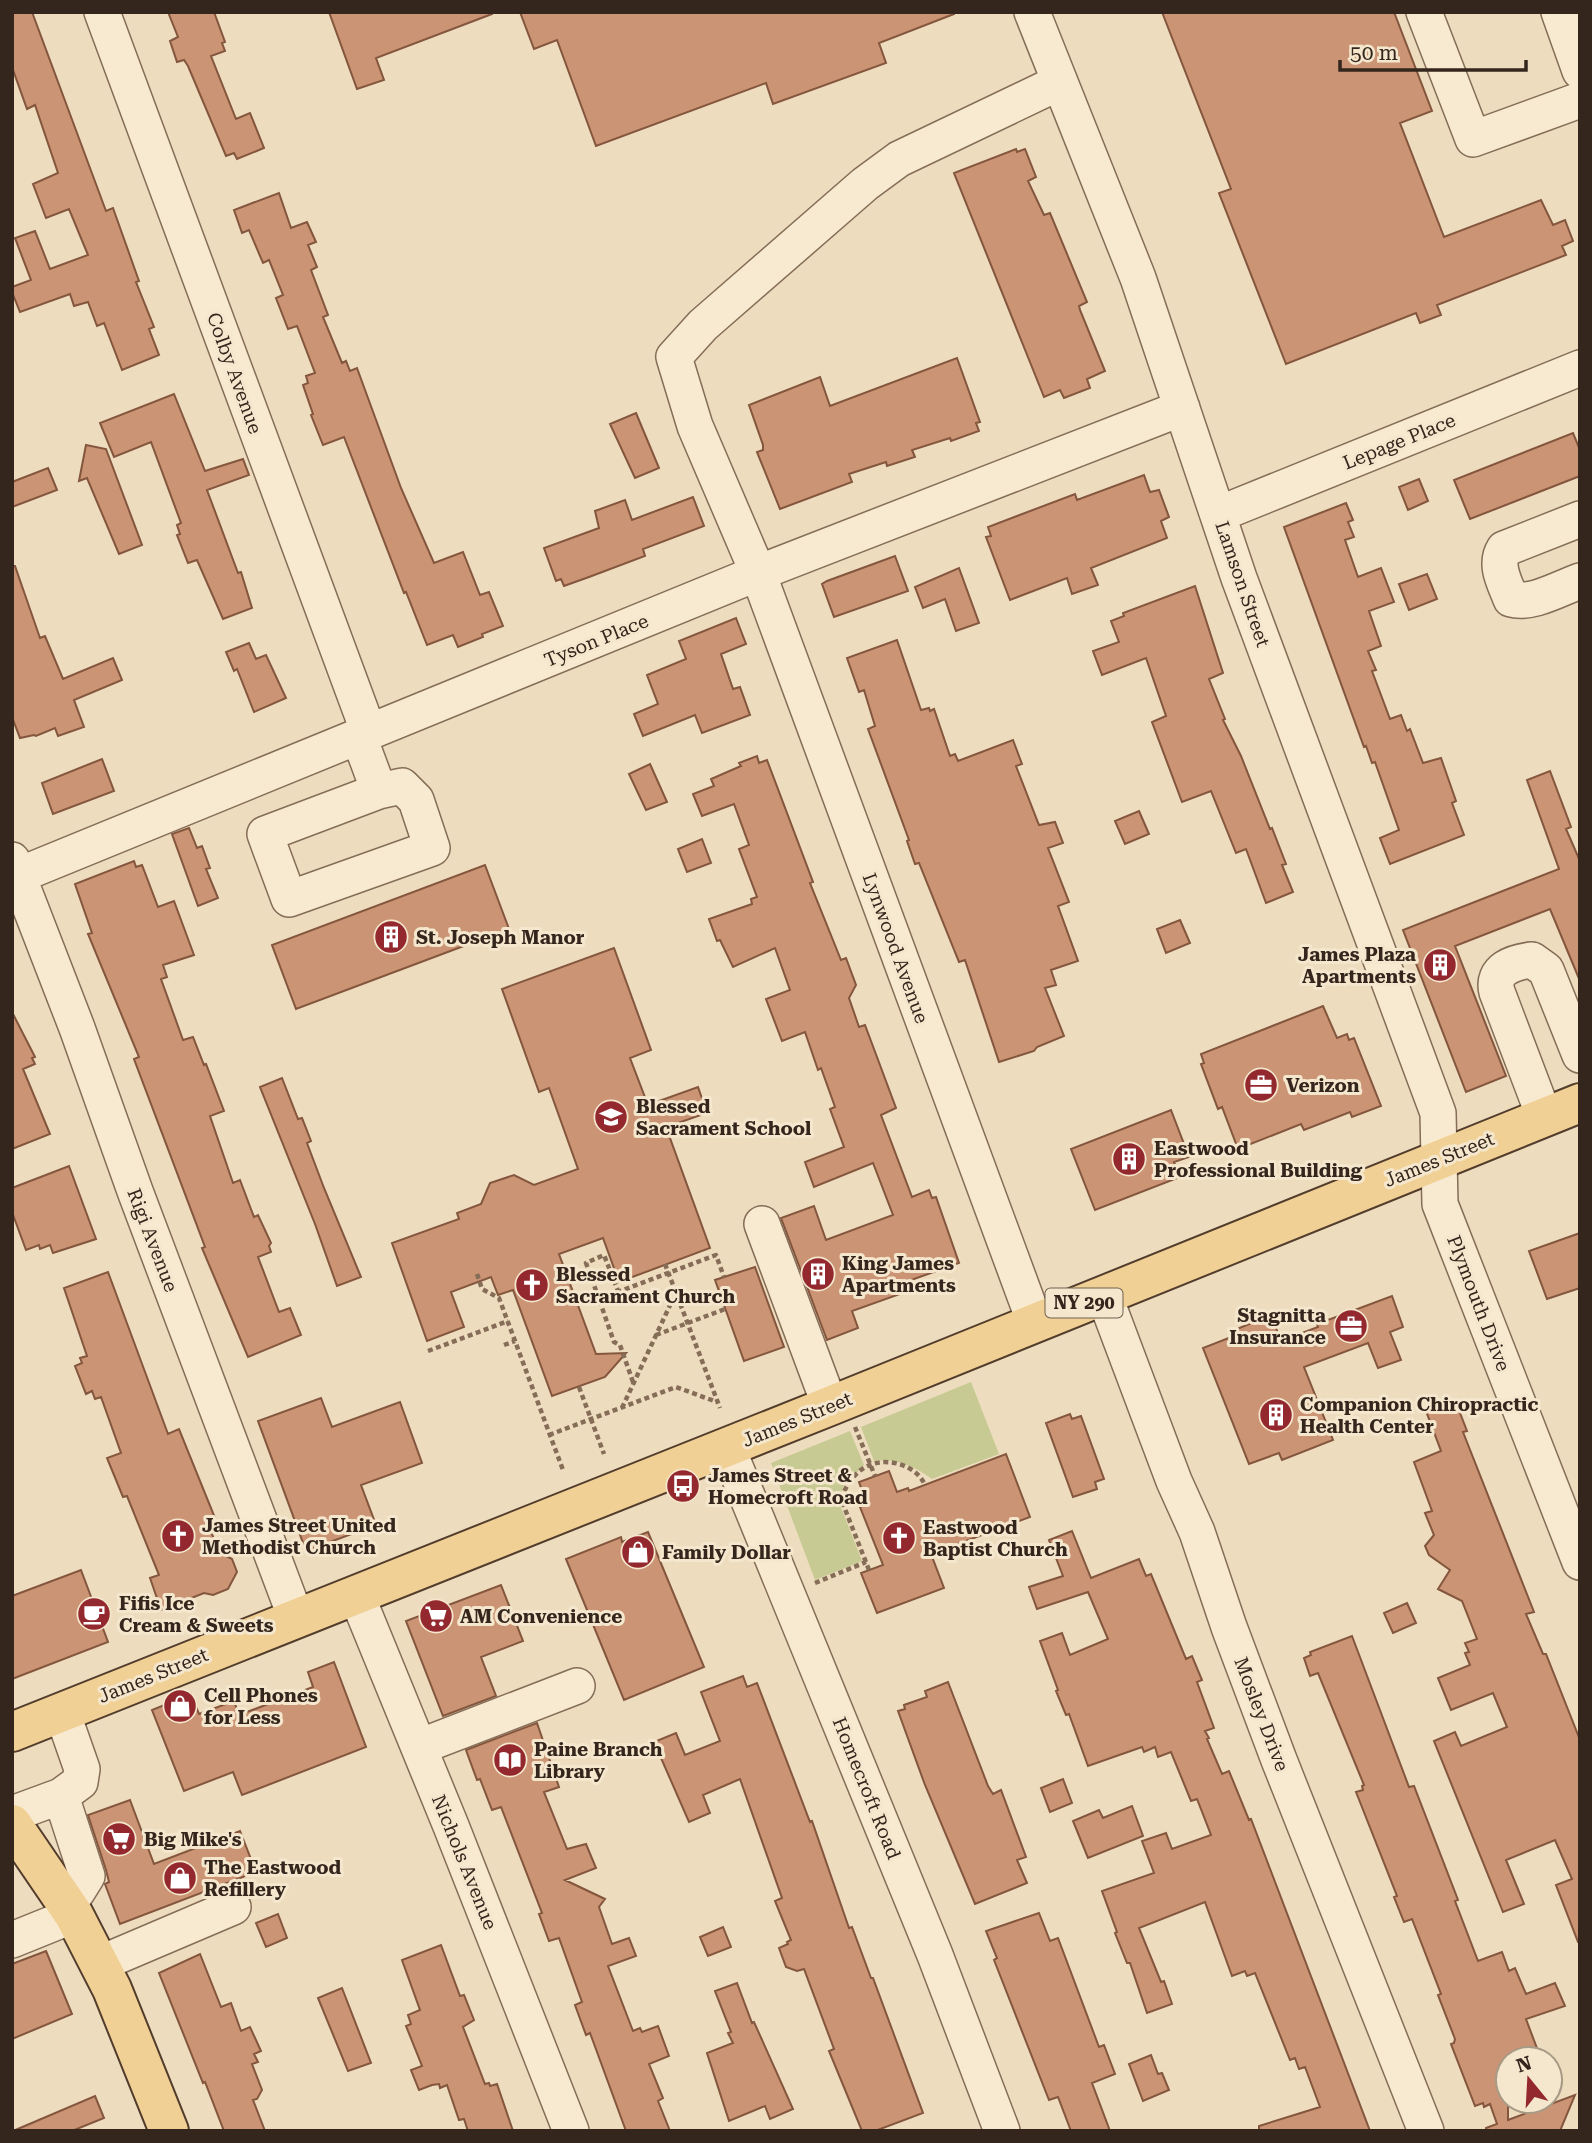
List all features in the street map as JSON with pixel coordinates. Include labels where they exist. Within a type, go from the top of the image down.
[{"type":"main road","name":"James Street","points":[[12,1732],[727,1447],[843,1416],[1035,1323],[1580,1103]]},
{"type":"main road","points":[[12,1825],[68,1906],[112,1989],[169,2131]]},
{"type":"street","name":"Colby Avenue","points":[[102,12],[364,735],[379,790]]},
{"type":"street","name":"Lamson Street","points":[[1032,12],[1138,278],[1244,590],[1438,1113],[1440,1159]]},
{"type":"street","points":[[1424,12],[1473,139],[1580,100]]},
{"type":"street","points":[[1559,12],[1580,71]]},
{"type":"street","name":"Lynwood Avenue","points":[[1035,1323],[758,573],[695,426],[674,357],[703,325],[865,184],[899,159],[1060,82]]},
{"type":"street","name":"Lepage Place","points":[[1219,514],[1580,368]]},
{"type":"street","name":"Tyson Place","points":[[14,872],[364,735],[758,573],[1182,408]]},
{"type":"street","points":[[1580,519],[1504,549],[1499,556],[1500,569],[1511,599],[1528,600],[1580,581]]},
{"type":"street","name":"Rigi Avenue","points":[[14,872],[77,1028],[135,1191],[296,1618]]},
{"type":"street","points":[[1544,1116],[1497,992],[1495,984],[1500,972],[1508,965],[1532,960],[1546,970],[1580,1055]]},
{"type":"street","name":"Plymouth Drive","points":[[1440,1159],[1440,1204],[1580,1562]]},
{"type":"street","points":[[762,1224],[843,1416]]},
{"type":"street","name":"Mosley Drive","points":[[1104,1295],[1196,1532],[1284,1773],[1426,2131]]},
{"type":"street","name":"Homecroft Road","points":[[727,1447],[935,1955],[1002,2131]]},
{"type":"street","name":"Nichols Avenue","points":[[356,1594],[571,2131]]},
{"type":"street","points":[[419,1748],[577,1686]]},
{"type":"street","points":[[12,1814],[61,1796],[80,1782],[82,1769],[62,1712]]},
{"type":"street","points":[[12,1940],[68,1906],[87,1876],[61,1796]]},
{"type":"street","points":[[99,1964],[233,1907]]},
{"type":"path","points":[[618,1292],[604,1255],[586,1263],[614,1342],[620,1345],[634,1382]]},
{"type":"path","points":[[598,1299],[716,1255],[724,1277]]},
{"type":"path","points":[[665,1265],[720,1408]]},
{"type":"path","points":[[477,1274],[482,1289],[499,1298],[563,1470]]},
{"type":"path","points":[[621,1408],[671,1301],[678,1298]]},
{"type":"path","points":[[656,1335],[726,1309]]},
{"type":"path","points":[[428,1351],[508,1321]]},
{"type":"path","points":[[504,1345],[515,1341]]},
{"type":"path","points":[[579,1387],[604,1454]]},
{"type":"path","points":[[550,1434],[676,1387],[717,1402]]},
{"type":"path","points":[[843,1416],[875,1476]]},
{"type":"path","points":[[869,1570],[841,1499],[850,1481],[870,1464],[881,1462],[903,1465],[921,1476],[925,1485]]},
{"type":"path","points":[[815,1583],[866,1562]]},
{"type":"green space","points":[[971,1382],[999,1454],[932,1479],[904,1464],[874,1461],[861,1427]]},
{"type":"green space","points":[[850,1431],[864,1465],[844,1486],[838,1500],[862,1561],[815,1580],[771,1463]]},
{"type":"building","points":[[12,12],[32,12],[106,211],[113,208],[139,281],[136,282],[154,327],[149,329],[159,355],[122,370],[104,323],[97,326],[88,302],[74,306],[70,294],[20,312],[12,292],[12,287],[31,280],[15,238],[35,231],[50,269],[88,255],[69,209],[46,218],[33,184],[58,173],[35,105],[27,109],[12,67]]},
{"type":"building","points":[[168,12],[214,12],[225,42],[222,43],[225,51],[211,56],[236,119],[250,113],[264,148],[237,159],[234,153],[226,156],[188,66],[184,60],[177,62],[170,41],[178,37]]},
{"type":"building","points":[[329,12],[492,14],[376,58],[384,80],[357,89]]},
{"type":"building","points":[[520,12],[954,14],[879,43],[886,63],[773,104],[766,83],[596,146],[557,40],[534,49]]},
{"type":"building","points":[[1162,12],[1394,12],[1432,111],[1400,123],[1444,237],[1541,200],[1553,225],[1565,220],[1573,241],[1562,246],[1566,255],[1437,305],[1441,315],[1420,323],[1416,313],[1286,364],[1219,193],[1231,189]]},
{"type":"building","points":[[1016,149],[1017,152],[1025,149],[1036,177],[1028,181],[1044,215],[1050,213],[1087,302],[1079,306],[1080,310],[1105,371],[1087,379],[1090,388],[1064,398],[1060,390],[1044,397],[954,173]]},
{"type":"building","points":[[279,193],[291,228],[307,222],[316,242],[308,245],[317,267],[311,270],[328,315],[323,317],[342,363],[346,361],[350,371],[357,368],[401,488],[434,563],[463,552],[480,595],[489,592],[503,626],[482,634],[483,637],[458,647],[453,635],[427,645],[344,437],[323,445],[303,385],[308,383],[306,376],[315,373],[297,326],[288,329],[276,298],[283,295],[269,260],[263,263],[249,230],[242,233],[234,210]]},
{"type":"building","points":[[957,358],[980,422],[976,423],[979,431],[912,450],[915,457],[887,466],[886,462],[849,474],[852,482],[780,509],[757,452],[763,450],[763,445],[749,405],[820,377],[830,406]]},
{"type":"building","points":[[174,394],[205,471],[243,459],[249,475],[207,490],[238,573],[241,572],[252,608],[223,619],[197,560],[188,563],[177,535],[180,534],[177,525],[181,523],[151,442],[114,457],[100,423]]},
{"type":"building","points":[[636,413],[659,468],[635,478],[610,424]]},
{"type":"building","points":[[1573,433],[1580,450],[1580,476],[1470,519],[1454,480]]},
{"type":"building","points":[[86,445],[106,449],[142,545],[119,554],[87,478],[79,481]]},
{"type":"building","points":[[48,468],[57,490],[12,507],[12,482]]},
{"type":"building","points":[[1144,475],[1150,492],[1159,490],[1169,517],[1161,521],[1167,538],[1091,568],[1098,585],[1072,594],[1067,578],[1010,600],[986,537],[991,536],[988,527],[1075,494],[1077,500]]},
{"type":"building","points":[[1419,479],[1428,501],[1408,510],[1399,487]]},
{"type":"building","points":[[693,497],[704,526],[643,549],[645,556],[589,577],[564,586],[561,579],[556,581],[544,548],[599,528],[595,511],[625,500],[632,520]]},
{"type":"building","points":[[1346,503],[1353,520],[1348,522],[1354,537],[1345,540],[1358,577],[1381,568],[1394,602],[1369,611],[1381,646],[1368,651],[1376,670],[1372,671],[1390,719],[1401,715],[1407,731],[1410,729],[1423,763],[1441,758],[1456,801],[1452,803],[1464,835],[1390,864],[1380,838],[1399,830],[1375,762],[1372,763],[1366,746],[1364,747],[1284,527]]},
{"type":"building","points":[[895,556],[908,591],[834,617],[822,584]]},
{"type":"building","points":[[12,566],[15,566],[40,638],[45,636],[63,679],[113,658],[122,680],[74,700],[84,727],[58,736],[55,728],[36,736],[20,738],[12,717]]},
{"type":"building","points":[[959,568],[979,623],[956,631],[945,599],[923,608],[915,587]]},
{"type":"building","points":[[1427,574],[1437,599],[1409,610],[1399,584]]},
{"type":"building","points":[[1195,586],[1223,673],[1209,679],[1225,719],[1223,720],[1241,756],[1270,829],[1272,828],[1293,892],[1266,903],[1246,849],[1236,853],[1211,791],[1182,802],[1152,722],[1166,716],[1146,658],[1102,675],[1093,651],[1119,642],[1111,621],[1124,616],[1123,613]]},
{"type":"building","points":[[736,618],[746,644],[721,654],[733,689],[740,687],[750,715],[702,733],[695,715],[643,736],[634,714],[658,704],[647,675],[686,659],[679,641]]},
{"type":"building","points":[[897,640],[921,710],[934,709],[950,756],[955,754],[958,761],[1013,740],[1022,764],[1016,766],[1039,825],[1055,822],[1063,843],[1048,848],[1069,902],[1058,906],[1078,961],[1051,970],[1056,985],[1045,988],[1064,1036],[1037,1047],[1034,1051],[999,1062],[965,960],[959,962],[919,863],[915,864],[907,841],[909,840],[868,729],[875,726],[864,690],[859,692],[847,658]]},
{"type":"building","points":[[249,643],[256,659],[266,655],[286,698],[254,712],[237,669],[234,671],[226,652]]},
{"type":"building","points":[[757,756],[759,763],[767,760],[813,882],[810,883],[841,960],[846,958],[856,985],[849,998],[859,1027],[865,1025],[896,1108],[881,1115],[912,1197],[929,1190],[932,1198],[936,1197],[959,1263],[897,1285],[900,1294],[852,1311],[858,1328],[827,1340],[781,1218],[814,1206],[826,1240],[893,1215],[873,1163],[814,1187],[805,1162],[844,1147],[830,1109],[835,1107],[805,1032],[782,1041],[766,999],[790,990],[775,948],[733,967],[720,940],[717,941],[709,919],[752,904],[751,899],[757,897],[739,849],[749,845],[734,804],[702,816],[693,794],[714,786],[711,779]]},
{"type":"building","points":[[102,759],[114,791],[53,814],[42,783]]},
{"type":"building","points":[[650,764],[667,802],[646,810],[629,774]]},
{"type":"building","name":"James Plaza Apartments","points":[[1550,771],[1571,827],[1566,829],[1580,861],[1580,981],[1550,909],[1455,946],[1506,1076],[1466,1092],[1403,930],[1559,869],[1527,780]]},
{"type":"building","points":[[1139,811],[1149,834],[1125,844],[1115,821]]},
{"type":"building","points":[[189,828],[197,848],[202,846],[210,868],[206,869],[218,898],[198,906],[172,834]]},
{"type":"building","points":[[702,839],[711,863],[687,872],[678,849]]},
{"type":"building","points":[[134,861],[136,867],[142,865],[158,907],[174,901],[194,955],[163,965],[167,977],[161,979],[183,1040],[193,1037],[224,1111],[210,1116],[233,1183],[240,1180],[254,1217],[258,1215],[271,1243],[271,1252],[258,1257],[279,1312],[290,1308],[301,1335],[248,1357],[202,1248],[205,1247],[134,1059],[139,1057],[88,934],[92,933],[75,884]]},
{"type":"building","name":"St. Joseph Manor","points":[[485,865],[509,929],[296,1009],[272,945]]},
{"type":"building","points":[[1180,920],[1190,943],[1166,953],[1157,929]]},
{"type":"building","points":[[614,948],[651,1050],[630,1058],[648,1105],[698,1087],[707,1113],[666,1127],[710,1248],[619,1282],[603,1238],[559,1254],[596,1354],[626,1353],[605,1377],[552,1396],[513,1290],[498,1295],[491,1277],[451,1292],[464,1327],[427,1341],[392,1243],[459,1219],[457,1213],[481,1204],[490,1183],[514,1175],[534,1185],[578,1169],[549,1088],[539,1092],[502,989]]},
{"type":"building","points":[[1323,1006],[1337,1038],[1347,1034],[1349,1040],[1354,1038],[1381,1106],[1352,1117],[1350,1112],[1304,1130],[1301,1124],[1238,1149],[1222,1107],[1218,1109],[1201,1064],[1204,1063],[1201,1054]]},
{"type":"building","points":[[12,1012],[35,1057],[32,1058],[35,1064],[23,1069],[50,1134],[12,1149]]},
{"type":"building","points":[[282,1078],[298,1119],[302,1118],[311,1141],[307,1143],[361,1277],[337,1286],[260,1087]]},
{"type":"building","name":"Eastwood Professional Building","points":[[1171,1110],[1189,1157],[1174,1162],[1180,1177],[1095,1210],[1071,1149]]},
{"type":"building","points":[[69,1166],[96,1239],[53,1253],[50,1245],[40,1249],[39,1245],[26,1250],[12,1212],[12,1188]]},
{"type":"building","points":[[1580,1233],[1580,1288],[1547,1299],[1529,1251]]},
{"type":"building","points":[[755,1267],[784,1347],[744,1361],[715,1280]]},
{"type":"building","points":[[108,1272],[168,1434],[179,1429],[215,1518],[207,1521],[219,1552],[232,1559],[237,1572],[228,1589],[213,1595],[204,1593],[161,1610],[150,1578],[159,1575],[127,1496],[123,1497],[107,1458],[121,1453],[101,1397],[95,1399],[92,1391],[86,1394],[75,1366],[82,1363],[80,1358],[87,1356],[64,1288]]},
{"type":"building","name":"Companion Chiropractic Health Center","points":[[1392,1296],[1403,1327],[1390,1332],[1401,1360],[1378,1368],[1368,1343],[1304,1367],[1333,1440],[1282,1460],[1279,1453],[1249,1464],[1203,1348],[1234,1336],[1232,1331],[1271,1315],[1281,1341],[1318,1327],[1317,1324]]},
{"type":"building","points":[[321,1398],[332,1427],[400,1402],[422,1463],[361,1485],[376,1525],[306,1551],[258,1421]]},
{"type":"building","points":[[1455,1400],[1467,1431],[1463,1432],[1534,1612],[1526,1614],[1543,1654],[1546,1654],[1580,1740],[1580,1942],[1556,1885],[1572,1879],[1555,1840],[1506,1860],[1524,1904],[1503,1912],[1434,1741],[1455,1732],[1461,1746],[1507,1727],[1493,1693],[1451,1710],[1438,1678],[1470,1665],[1465,1653],[1469,1652],[1465,1643],[1477,1639],[1462,1601],[1438,1589],[1450,1570],[1429,1555],[1425,1546],[1434,1535],[1425,1513],[1432,1511],[1414,1462],[1441,1451],[1426,1411]]},
{"type":"building","points":[[1070,1414],[1072,1419],[1081,1416],[1104,1479],[1095,1482],[1097,1489],[1073,1497],[1046,1423]]},
{"type":"building","name":"Eastwood Baptist Church","points":[[1006,1454],[1030,1517],[931,1554],[944,1588],[877,1613],[861,1573],[883,1565],[860,1507],[867,1504],[859,1482],[889,1471],[897,1492],[908,1488],[909,1491]]},
{"type":"building","points":[[1072,1531],[1091,1578],[1139,1559],[1146,1576],[1151,1574],[1186,1659],[1192,1656],[1202,1680],[1197,1682],[1214,1728],[1205,1731],[1209,1738],[1207,1739],[1222,1774],[1229,1771],[1249,1820],[1251,1819],[1370,2131],[1259,2131],[1259,2126],[1320,2107],[1305,2067],[1299,2069],[1295,2058],[1290,2060],[1255,1973],[1247,1976],[1245,1971],[1232,1976],[1205,1902],[1139,1928],[1172,2004],[1147,2013],[1130,1963],[1127,1963],[1115,1933],[1117,1932],[1102,1891],[1154,1873],[1142,1841],[1166,1833],[1172,1849],[1211,1835],[1197,1799],[1191,1801],[1171,1752],[1158,1757],[1155,1747],[1144,1752],[1142,1747],[1088,1766],[1069,1714],[1066,1715],[1056,1691],[1058,1690],[1040,1641],[1062,1633],[1070,1655],[1108,1639],[1088,1592],[1037,1609],[1029,1587],[1063,1576],[1049,1540]]},
{"type":"building","points":[[648,1532],[704,1667],[624,1700],[566,1559],[621,1537],[622,1542]]},
{"type":"building","points":[[81,1570],[108,1642],[12,1679],[12,1596]]},
{"type":"building","points":[[501,1585],[523,1641],[481,1657],[496,1696],[443,1716],[406,1621]]},
{"type":"building","points":[[1407,1603],[1416,1623],[1393,1633],[1384,1613]]},
{"type":"building","points":[[1352,1636],[1409,1787],[1414,1786],[1458,1900],[1455,1901],[1478,1961],[1502,1952],[1509,1971],[1515,1968],[1526,1994],[1555,1983],[1565,2006],[1526,2019],[1536,2045],[1494,2045],[1494,2115],[1508,2115],[1508,2120],[1521,2115],[1564,2115],[1564,2099],[1575,2095],[1560,2131],[1486,2131],[1486,2128],[1497,2124],[1490,2104],[1484,2107],[1483,2103],[1475,2106],[1451,2044],[1455,2039],[1438,1995],[1441,1994],[1412,1919],[1404,1922],[1394,1897],[1397,1896],[1356,1792],[1363,1790],[1364,1785],[1318,1673],[1310,1676],[1304,1658],[1311,1655],[1310,1652]]},
{"type":"building","points":[[334,1662],[366,1747],[242,1795],[233,1772],[184,1791],[152,1710],[191,1694],[199,1714],[234,1701],[239,1715],[313,1687],[308,1672]]},
{"type":"building","points":[[743,1676],[747,1687],[757,1683],[810,1822],[812,1821],[849,1928],[852,1927],[873,1978],[923,2113],[875,2131],[862,2131],[829,2051],[834,2049],[804,1969],[797,1971],[786,1967],[779,1948],[791,1940],[775,1901],[782,1898],[740,1779],[703,1795],[710,1813],[689,1822],[654,1742],[676,1733],[685,1755],[720,1741],[701,1692]]},
{"type":"building","points":[[948,1682],[988,1786],[993,1794],[1001,1790],[1026,1857],[1017,1860],[1027,1883],[975,1904],[925,1785],[898,1711],[905,1709],[904,1705],[927,1697],[925,1691]]},
{"type":"building","points":[[537,1723],[559,1787],[544,1792],[567,1849],[586,1844],[596,1868],[565,1880],[605,1899],[599,1907],[612,1944],[629,1938],[636,1956],[608,1966],[633,2031],[640,2028],[642,2032],[658,2026],[669,2056],[649,2064],[663,2098],[658,2101],[670,2131],[626,2131],[590,2033],[586,2035],[575,2005],[582,2002],[559,1938],[549,1941],[539,1914],[542,1913],[501,1807],[492,1810],[466,1750]]},
{"type":"building","points":[[1063,1779],[1072,1803],[1050,1812],[1041,1788]]},
{"type":"building","name":"The Eastwood Refillery","points":[[130,1800],[154,1864],[240,1831],[256,1872],[120,1924],[105,1884],[109,1882],[88,1815]]},
{"type":"building","points":[[1132,1806],[1143,1836],[1088,1858],[1073,1821],[1099,1810],[1103,1818]]},
{"type":"building","points":[[1039,1913],[1050,1941],[1058,1938],[1099,2047],[1104,2045],[1115,2074],[1092,2083],[1110,2131],[1071,2131],[1058,2097],[1049,2100],[994,1960],[997,1958],[986,1931]]},
{"type":"building","points":[[278,1914],[287,1938],[266,1947],[256,1923]]},
{"type":"building","points":[[723,1927],[731,1947],[708,1956],[700,1937]]},
{"type":"building","points":[[441,1945],[460,1996],[464,1995],[474,2020],[463,2027],[485,2084],[497,2084],[513,2131],[468,2131],[464,2119],[459,2120],[447,2085],[440,2088],[439,2084],[432,2085],[419,2090],[411,2070],[422,2066],[406,2026],[411,2024],[408,2015],[420,2010],[402,1960]]},
{"type":"building","points":[[46,1951],[72,2014],[12,2039],[12,1964]]},
{"type":"building","points":[[200,1954],[221,2007],[231,2003],[241,2031],[250,2027],[261,2051],[254,2054],[258,2062],[252,2064],[262,2090],[257,2099],[253,2100],[265,2131],[224,2131],[159,1973]]},
{"type":"building","points":[[737,1983],[752,2023],[754,2022],[793,2109],[770,2119],[765,2106],[729,2121],[707,2053],[733,2043],[715,1991]]},
{"type":"building","points":[[342,1988],[371,2063],[348,2071],[318,1998]]},
{"type":"building","points":[[1151,2055],[1158,2074],[1162,2073],[1169,2090],[1143,2101],[1129,2064]]},
{"type":"building","points":[[95,2096],[104,2118],[72,2131],[13,2131]]},
{"type":"place","name":"St. Joseph Manor","points":[[391,937]]},
{"type":"place","name":"James Plaza Apartments","points":[[1440,965]]},
{"type":"place","name":"Verizon","points":[[1261,1085]]},
{"type":"place","name":"Blessed Sacrament School","points":[[611,1117]]},
{"type":"place","name":"Eastwood Professional Building","points":[[1129,1159]]},
{"type":"place","name":"King James Apartments","points":[[818,1274]]},
{"type":"place","name":"Blessed Sacrament Church","points":[[532,1285]]},
{"type":"place","name":"Stagnitta Insurance","points":[[1351,1326]]},
{"type":"place","name":"Companion Chiropractic Health Center","points":[[1276,1415]]},
{"type":"place","name":"James Street & Homecroft Road","points":[[683,1486]]},
{"type":"place","name":"James Street United Methodist Church","points":[[178,1536]]},
{"type":"place","name":"Eastwood Baptist Church","points":[[899,1538]]},
{"type":"place","name":"Family Dollar","points":[[638,1552]]},
{"type":"place","name":"Fifis Ice Cream & Sweets","points":[[94,1614]]},
{"type":"place","name":"AM Convenience","points":[[436,1616]]},
{"type":"place","name":"Cell Phones for Less","points":[[180,1706]]},
{"type":"place","name":"Paine Branch Library","points":[[510,1760]]},
{"type":"place","name":"Big Mike's","points":[[119,1839]]},
{"type":"place","name":"The Eastwood Refillery","points":[[180,1878]]}]
